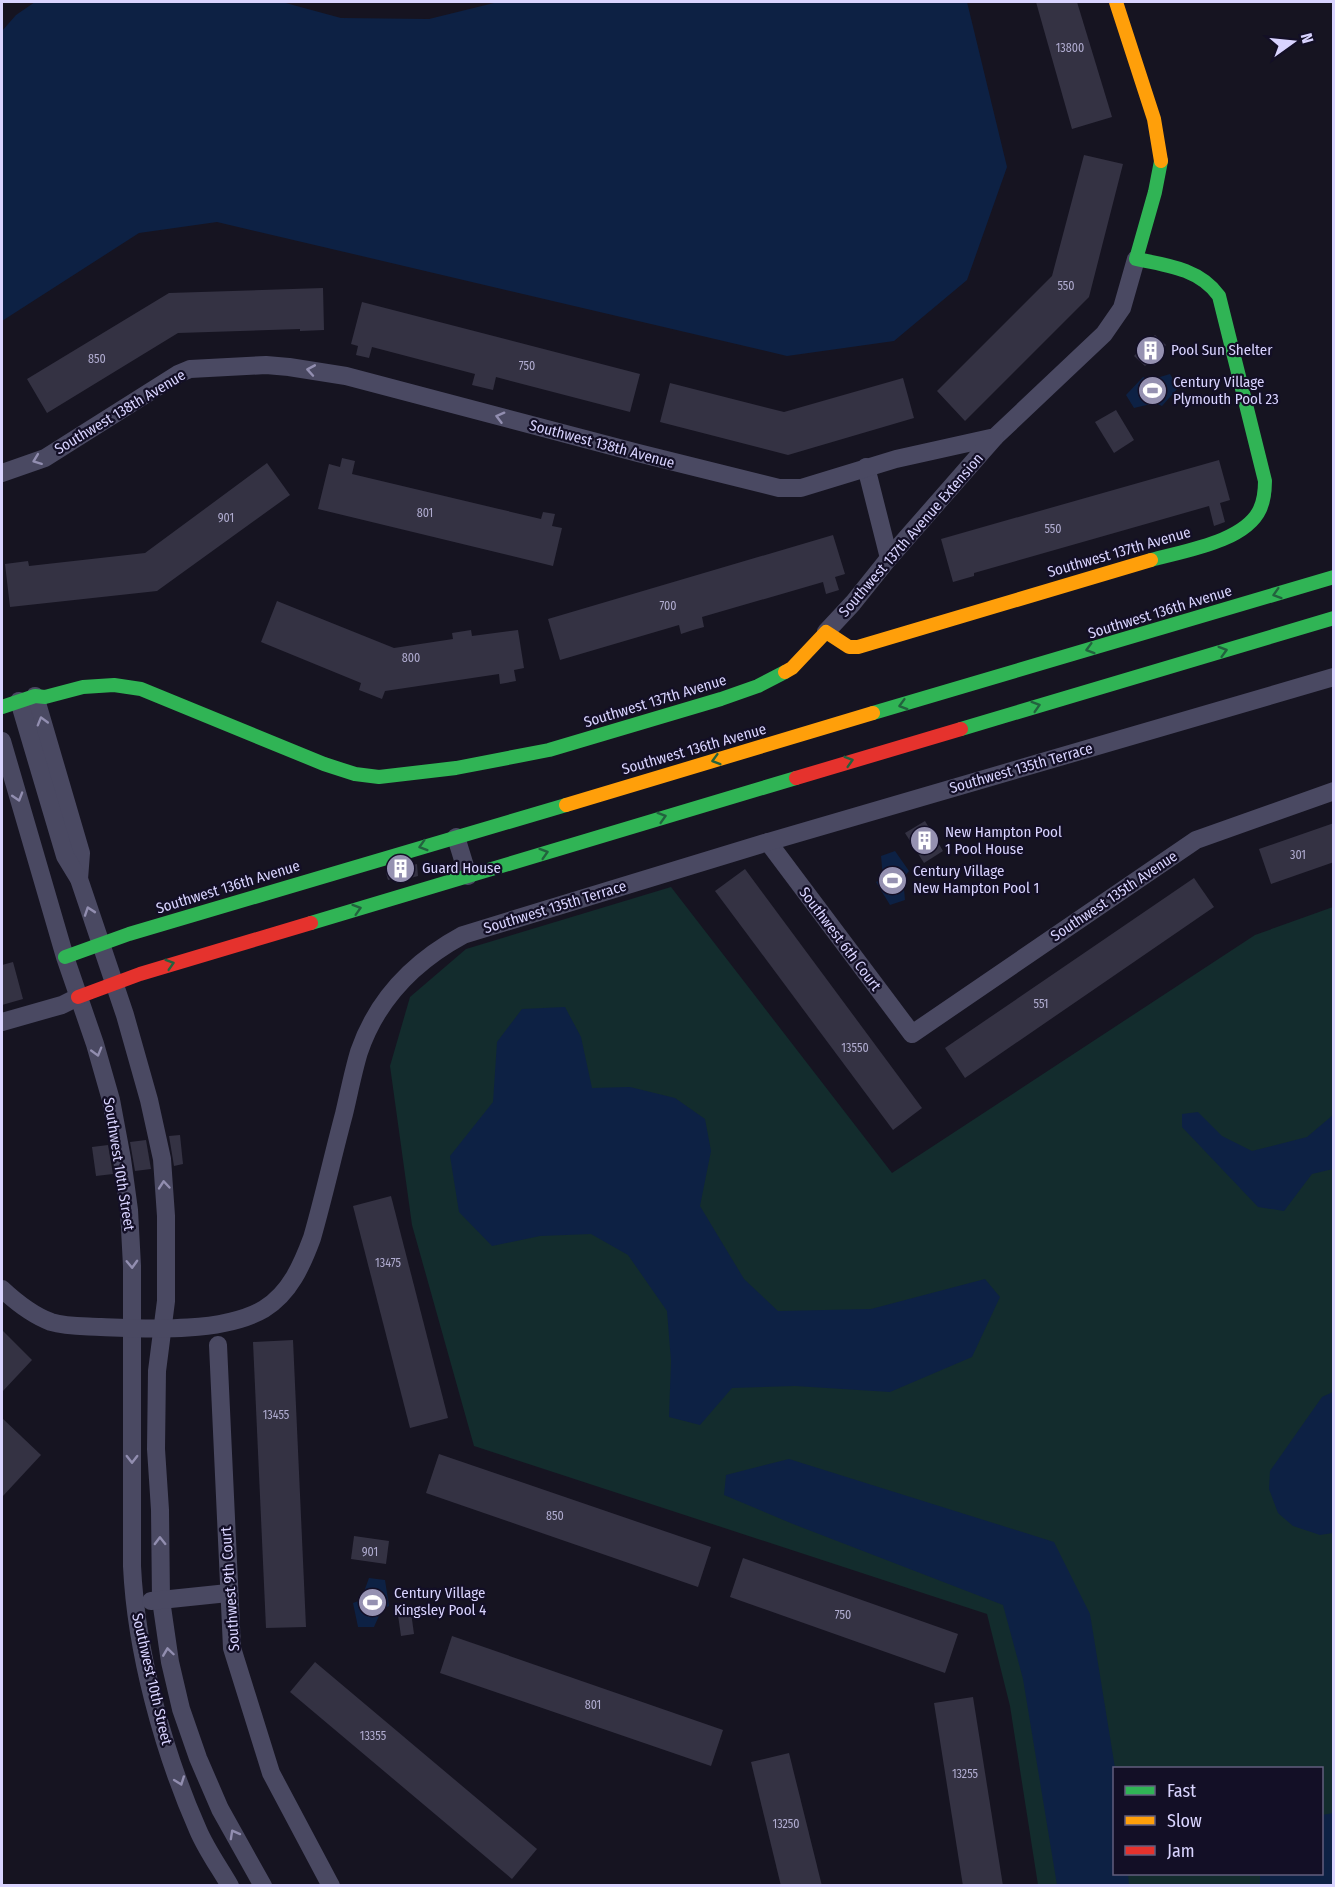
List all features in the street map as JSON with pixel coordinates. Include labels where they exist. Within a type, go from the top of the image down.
[{"type":"street","points":[[995,437],[1104,334],[1122,308],[1155,192],[1161,164],[1154,119],[1116,2]]},
{"type":"street","name":"Southwest 137th Avenue","points":[[2,706],[83,687],[114,685],[141,689],[324,764],[355,774],[379,777],[456,768],[549,750],[758,686],[792,668],[826,632],[849,646],[858,647],[1232,536],[1260,512],[1265,500],[1265,481],[1219,296],[1214,286],[1194,274],[1136,259]]},
{"type":"street","name":"Southwest 138th Avenue","points":[[2,474],[45,458],[178,374],[190,369],[267,365],[346,376],[779,488],[801,488],[866,467],[995,437]]},
{"type":"street","name":"Southwest 137th Avenue Extension","points":[[826,632],[995,437]]},
{"type":"street","points":[[866,467],[889,558]]},
{"type":"street","name":"Southwest 136th Avenue","points":[[65,957],[129,934],[1334,577]]},
{"type":"street","points":[[2,1022],[62,1005],[114,982],[1334,618]]},
{"type":"street","name":"Southwest 135th Terrace","points":[[2,1289],[26,1310],[53,1323],[131,1328],[207,1326],[240,1319],[265,1308],[289,1286],[304,1259],[312,1238],[355,1067],[365,1036],[390,992],[423,960],[442,946],[463,935],[768,842],[1334,677]]},
{"type":"street","name":"Southwest 10th Street","points":[[27,699],[81,853],[79,879],[126,1015],[162,1159],[166,1216],[166,1301],[157,1371],[156,1438],[161,1600],[170,1662],[181,1709],[198,1758],[220,1809],[263,1886]]},
{"type":"street","name":"Southwest 10th Street","points":[[2,741],[65,957],[108,1089],[122,1159],[129,1210],[132,1266],[134,1603],[157,1716],[164,1739],[198,1831],[230,1886]]},
{"type":"street","name":"Southwest 135th Avenue","points":[[912,1034],[1196,840],[1334,791]]},
{"type":"street","points":[[456,837],[468,876]]},
{"type":"street","name":"Southwest 6th Court","points":[[768,842],[912,1034]]},
{"type":"street","name":"Southwest 9th Court","points":[[218,1344],[232,1648],[271,1773],[331,1886]]},
{"type":"street","points":[[161,1600],[228,1593]]},
{"type":"street","name":"Southwest 10th Street","points":[[134,1603],[161,1600]]},
{"type":"green space","points":[[671,887],[892,1173],[1255,935],[1333,907],[1333,1885],[1038,1885],[1010,1706],[987,1614],[474,1446],[412,1225],[390,1066],[410,997],[466,949]]},
{"type":"water","points":[[35,2],[282,2],[341,18],[429,19],[498,2],[967,2],[1007,167],[967,280],[894,341],[787,356],[217,222],[139,233],[2,321],[2,31],[16,15]]},
{"type":"water","name":"Century Village Plymouth Pool 23","points":[[1170,374],[1178,388],[1162,406],[1155,403],[1134,408],[1126,395],[1143,377],[1150,380]]},
{"type":"water","name":"Century Village New Hampton Pool 1","points":[[895,851],[909,871],[903,878],[905,900],[890,905],[876,882],[883,878],[881,856]]},
{"type":"water","points":[[565,1007],[581,1037],[592,1088],[630,1087],[675,1098],[705,1119],[711,1151],[700,1206],[744,1279],[778,1311],[871,1309],[985,1279],[1000,1297],[972,1357],[890,1392],[795,1386],[732,1388],[700,1425],[669,1417],[671,1361],[667,1311],[628,1255],[591,1234],[540,1236],[492,1246],[459,1212],[450,1156],[493,1102],[497,1042],[522,1009]]},
{"type":"water","points":[[1198,1112],[1222,1136],[1252,1151],[1307,1137],[1333,1115],[1333,1169],[1312,1174],[1284,1211],[1258,1207],[1182,1127],[1182,1114]]},
{"type":"water","points":[[1333,1392],[1333,1533],[1320,1535],[1293,1526],[1278,1513],[1269,1489],[1270,1471],[1322,1397]]},
{"type":"water","points":[[789,1459],[1054,1542],[1090,1614],[1115,1767],[1113,1767],[1113,1875],[1128,1875],[1129,1885],[1057,1885],[1023,1679],[1003,1605],[724,1495],[726,1475]]},
{"type":"water","name":"Century Village Kingsley Pool 4","points":[[369,1578],[385,1580],[389,1606],[382,1609],[374,1627],[358,1627],[353,1603],[361,1600]]},
{"type":"water","points":[[1333,1813],[1333,1885],[1260,1885],[1260,1875],[1323,1875],[1323,1815]]},
{"type":"building","points":[[1036,2],[1077,2],[1112,117],[1072,129]]},
{"type":"building","points":[[1084,155],[1123,164],[1089,297],[965,421],[937,391],[1052,276]]},
{"type":"building","points":[[323,288],[324,330],[178,333],[47,413],[27,379],[169,293]]},
{"type":"building","points":[[362,302],[640,374],[630,412],[496,377],[493,390],[472,385],[475,374],[372,347],[369,358],[356,355],[358,346],[351,344]]},
{"type":"building","name":"Pool Sun Shelter","points":[[1155,335],[1166,345],[1145,366],[1134,356]]},
{"type":"building","points":[[903,378],[914,418],[788,455],[660,422],[670,383],[784,412]]},
{"type":"building","points":[[1116,410],[1134,440],[1114,453],[1095,422]]},
{"type":"building","points":[[342,458],[355,461],[352,474],[541,519],[543,512],[555,514],[552,526],[562,528],[553,566],[318,509],[329,464],[340,467]]},
{"type":"building","points":[[1219,460],[1230,500],[1220,503],[1225,522],[1214,526],[1209,506],[974,573],[974,576],[953,582],[941,539]]},
{"type":"building","points":[[267,463],[290,495],[157,591],[10,607],[5,564],[28,561],[29,566],[145,553]]},
{"type":"building","points":[[833,535],[845,574],[835,577],[839,590],[826,594],[823,582],[702,617],[704,627],[681,634],[679,625],[560,660],[548,619]]},
{"type":"building","points":[[277,601],[394,648],[453,639],[452,633],[471,630],[472,636],[518,630],[524,668],[514,670],[516,681],[500,684],[499,674],[385,691],[382,699],[359,690],[361,683],[261,642]]},
{"type":"building","name":"New Hampton Pool 1 Pool House","points":[[925,821],[943,851],[924,863],[905,833]]},
{"type":"building","points":[[1334,823],[1334,862],[1271,884],[1259,849]]},
{"type":"building","points":[[417,864],[418,876],[403,880],[401,876],[388,880],[386,873]]},
{"type":"building","points":[[745,869],[922,1108],[893,1130],[715,891]]},
{"type":"building","points":[[1194,878],[1214,907],[965,1078],[945,1048]]},
{"type":"building","points":[[13,962],[23,999],[2,1005],[2,965]]},
{"type":"building","points":[[180,1135],[183,1164],[174,1166],[169,1136]]},
{"type":"building","points":[[146,1140],[151,1169],[135,1171],[130,1142]]},
{"type":"building","points":[[108,1145],[113,1174],[96,1176],[92,1147]]},
{"type":"building","points":[[391,1196],[448,1418],[410,1428],[353,1206]]},
{"type":"building","points":[[2,1330],[32,1360],[2,1392]]},
{"type":"building","points":[[293,1340],[306,1627],[266,1628],[253,1342]]},
{"type":"building","points":[[2,1418],[41,1455],[2,1497]]},
{"type":"building","points":[[439,1454],[711,1547],[698,1587],[426,1493]]},
{"type":"building","points":[[354,1536],[389,1541],[386,1564],[351,1559]]},
{"type":"building","points":[[743,1558],[958,1634],[945,1673],[730,1597]]},
{"type":"building","points":[[410,1605],[414,1634],[401,1636],[397,1608]]},
{"type":"building","points":[[452,1636],[723,1730],[711,1766],[440,1673]]},
{"type":"building","points":[[315,1662],[537,1849],[512,1879],[290,1692]]},
{"type":"building","points":[[973,1697],[1003,1886],[963,1886],[934,1703]]},
{"type":"building","points":[[789,1753],[822,1886],[781,1886],[751,1762]]},
{"type":"traffic: fast","points":[[1151,560],[1212,544],[1241,530],[1260,509],[1265,484],[1219,296],[1193,274],[1171,266],[1136,259],[1155,192],[1161,161]]},
{"type":"traffic: fast","points":[[873,713],[1334,577]]},
{"type":"traffic: fast","points":[[961,729],[1334,618]]},
{"type":"traffic: fast","points":[[2,707],[35,696],[45,697],[83,687],[114,685],[141,689],[324,764],[355,774],[379,777],[456,768],[549,750],[721,699],[758,686],[785,672]]},
{"type":"traffic: fast","points":[[311,923],[796,778]]},
{"type":"traffic: fast","points":[[65,957],[129,934],[566,805]]},
{"type":"traffic: slow","points":[[1116,2],[1154,119],[1161,161]]},
{"type":"traffic: slow","points":[[785,672],[792,668],[826,632],[849,647],[858,647],[1151,560]]},
{"type":"traffic: slow","points":[[566,805],[873,713]]},
{"type":"traffic: jam","points":[[796,778],[961,729]]},
{"type":"traffic: jam","points":[[78,997],[140,974],[311,923]]},
{"type":"place","name":"Pool Sun Shelter","points":[[1150,350]]},
{"type":"place","name":"Century Village Plymouth Pool 23","points":[[1152,391]]},
{"type":"place","name":"New Hampton Pool 1 Pool House","points":[[924,841]]},
{"type":"place","name":"Guard House","points":[[401,868]]},
{"type":"place","name":"Century Village New Hampton Pool 1","points":[[892,880]]},
{"type":"place","name":"Century Village Kingsley Pool 4","points":[[373,1602]]}]
